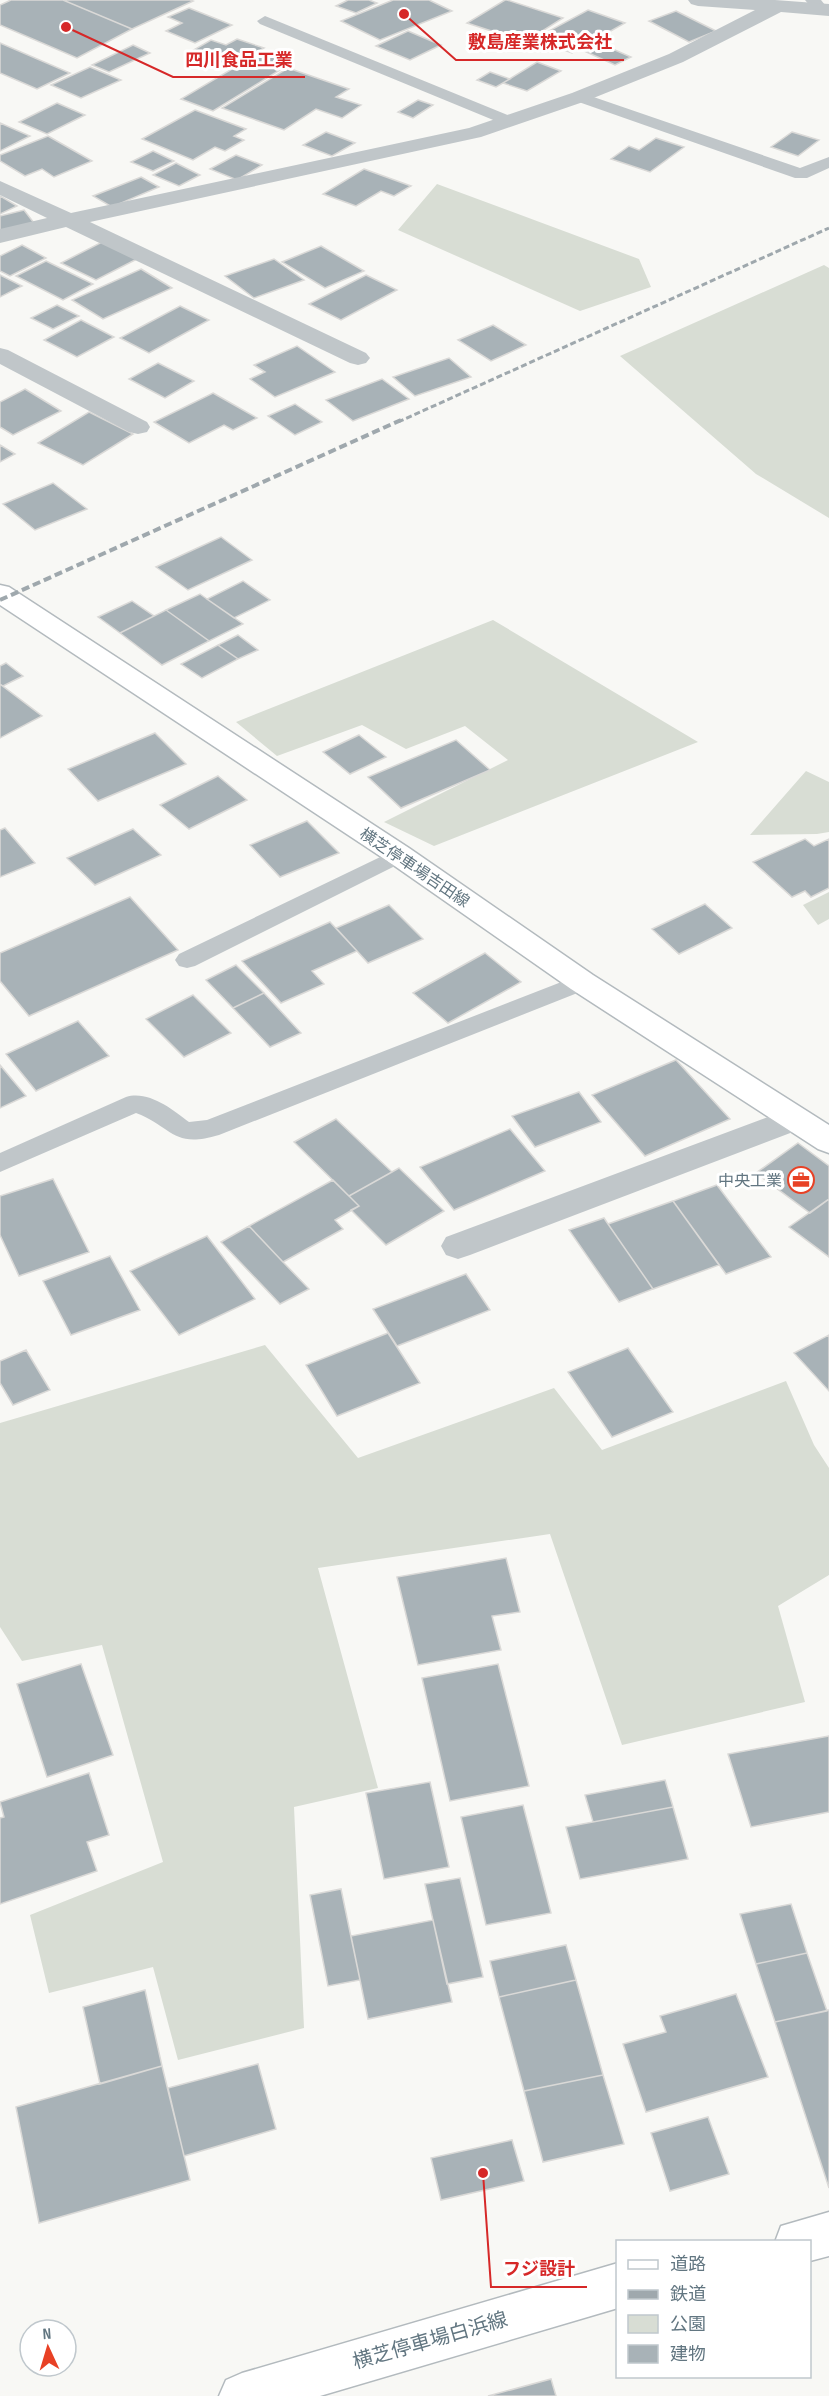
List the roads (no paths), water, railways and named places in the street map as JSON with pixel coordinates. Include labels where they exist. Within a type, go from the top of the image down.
[{"type":"main road","name":"横芝停車場吉田線","points":[[0,593],[399,855],[582,982],[829,1141]]},
{"type":"main road","points":[[802,2240],[829,2234]]},
{"type":"main road","name":"横芝停車場白浜線","points":[[242,2396],[616,2286]]},
{"type":"street","points":[[698,0],[821,7]]},
{"type":"street","points":[[0,236],[474,133],[579,97],[676,58],[778,6]]},
{"type":"street","points":[[0,187],[358,358]]},
{"type":"street","points":[[0,355],[138,427]]},
{"type":"street","points":[[458,1246],[795,1119]]},
{"type":"lane","points":[[265,21],[509,121]]},
{"type":"lane","points":[[579,97],[801,174],[829,162]]},
{"type":"lane","points":[[187,960],[399,855]]},
{"type":"lane","points":[[0,1163],[135,1103],[159,1112],[184,1131],[210,1129],[582,982]]},
{"type":"railway","points":[[398,422],[829,228]]},
{"type":"railway","points":[[0,600],[401,420]]},
{"type":"place","name":"敷島産業株式会社","points":[[404,14]]},
{"type":"place","name":"四川食品工業","points":[[66,27]]},
{"type":"place","name":"中央工業","points":[[801,1180]]},
{"type":"place","name":"フジ設計","points":[[483,2173]]}]
